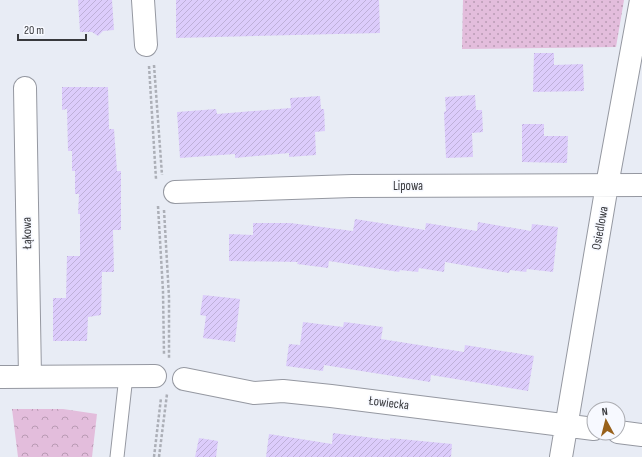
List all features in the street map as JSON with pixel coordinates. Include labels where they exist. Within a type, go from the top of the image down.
[{"type":"street","points":[[143,0],[150,52]]},
{"type":"street","name":"Osiedlowa","points":[[561,457],[607,185],[641,0]]},
{"type":"street","name":"Łąkowa","points":[[25,88],[30,377]]},
{"type":"street","name":"Lipowa","points":[[164,196],[352,186],[642,185]]},
{"type":"street","points":[[0,376],[126,376],[167,374]]},
{"type":"street","name":"Łowiecka","points":[[167,374],[254,393],[283,391],[331,396],[586,428]]},
{"type":"street","points":[[626,433],[642,435]]},
{"type":"lane","points":[[117,457],[126,376]]},
{"type":"path","points":[[150,52],[148,51],[156,181]]},
{"type":"path","points":[[150,52],[164,196],[169,297],[167,374],[154,457]]},
{"type":"path","points":[[164,196],[164,321],[167,374]]},
{"type":"path","points":[[159,457],[167,394]]},
{"type":"green space","points":[[463,0],[624,0],[616,47],[462,49]]},
{"type":"green space","points":[[12,409],[63,409],[97,414],[92,457],[18,457]]},
{"type":"building","points":[[78,0],[112,0],[114,30],[103,31],[98,36],[92,32],[80,32]]},
{"type":"building","points":[[176,0],[379,0],[380,33],[176,38]]},
{"type":"building","points":[[534,53],[554,53],[554,65],[583,64],[584,91],[533,92]]},
{"type":"building","points":[[62,87],[108,87],[109,129],[114,129],[117,171],[121,171],[121,230],[113,230],[114,272],[102,272],[101,315],[88,317],[87,341],[53,341],[53,298],[66,298],[67,256],[80,256],[80,214],[78,214],[79,194],[75,194],[75,171],[72,171],[72,151],[68,151],[67,109],[62,110]]},
{"type":"building","points":[[475,95],[476,110],[482,110],[483,132],[472,133],[473,157],[446,158],[444,112],[446,111],[445,97]]},
{"type":"building","points":[[320,96],[321,109],[324,109],[325,131],[315,132],[316,155],[289,157],[289,153],[235,158],[235,154],[180,158],[177,112],[216,109],[217,114],[291,108],[290,98]]},
{"type":"building","points":[[522,124],[544,124],[544,136],[568,136],[567,163],[522,162]]},
{"type":"building","points":[[355,219],[425,230],[426,223],[477,231],[478,222],[531,231],[532,224],[558,227],[553,272],[527,269],[526,272],[510,270],[509,273],[445,262],[444,272],[419,268],[418,272],[400,270],[399,272],[329,261],[328,268],[297,264],[298,262],[229,261],[229,234],[253,235],[253,223],[290,223],[353,231]]},
{"type":"building","points":[[203,295],[240,299],[235,342],[203,338],[206,316],[200,315]]},
{"type":"building","points":[[303,322],[343,327],[344,322],[383,327],[381,339],[464,352],[465,345],[534,356],[528,391],[431,375],[430,382],[324,365],[323,371],[286,366],[289,344],[300,345]]},
{"type":"building","points":[[333,433],[390,440],[390,438],[452,444],[451,457],[266,457],[269,434],[332,444]]},
{"type":"building","points":[[199,438],[218,441],[216,457],[195,457]]}]
